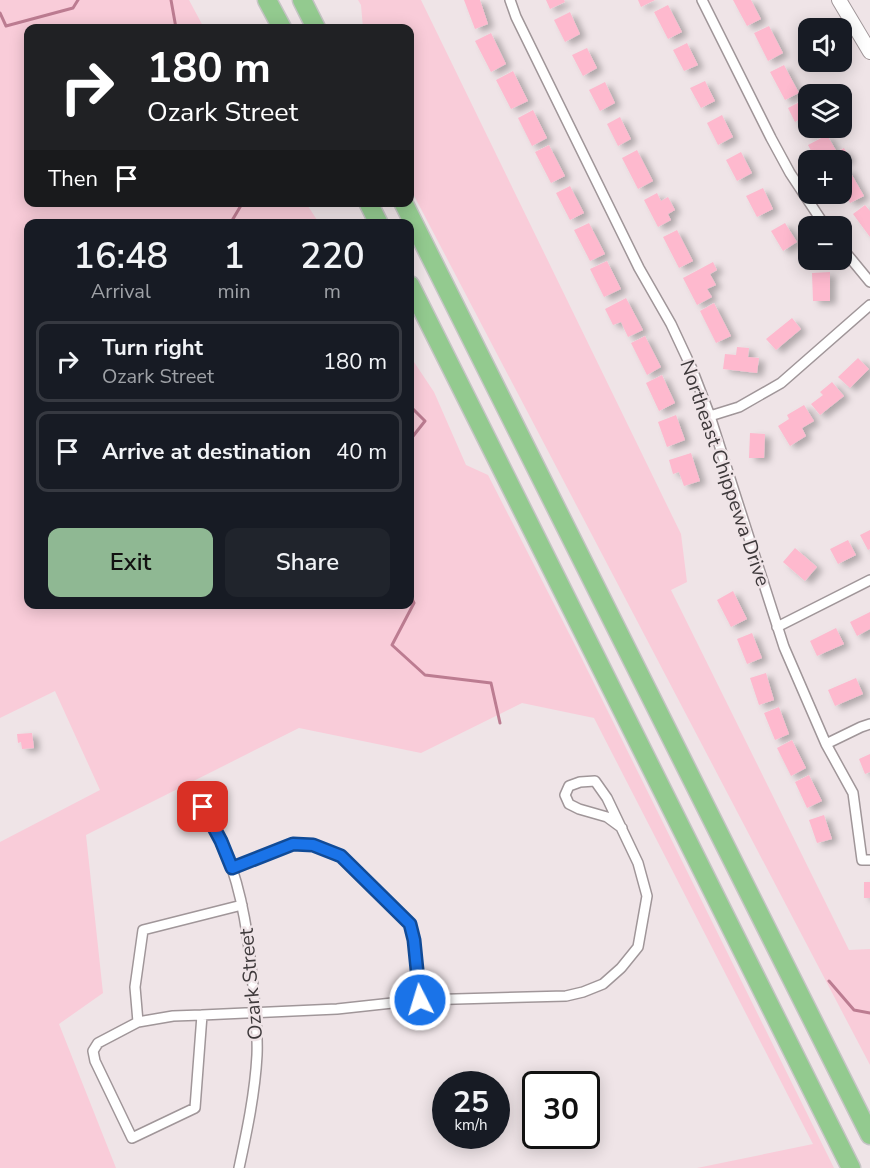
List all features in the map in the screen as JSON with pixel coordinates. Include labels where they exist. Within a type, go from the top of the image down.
[{"type":"highway","points":[[267,0],[280,24]]},
{"type":"highway","points":[[302,0],[314,24]]},
{"type":"highway","points":[[414,224],[870,1136]]},
{"type":"highway","points":[[414,293],[850,1168]]},
{"type":"main road","points":[[838,0],[870,52]]},
{"type":"street","name":"Northeast Chippewa Drive","points":[[510,0],[516,17],[639,268],[692,369],[710,416],[784,647],[826,744],[853,793],[866,860]]},
{"type":"street","points":[[702,0],[771,138],[790,173],[818,216]]},
{"type":"street","points":[[852,260],[870,282]]},
{"type":"street","points":[[710,416],[739,407],[781,383],[870,305]]},
{"type":"street","points":[[777,627],[870,580]]},
{"type":"street","points":[[826,744],[861,726],[870,724]]},
{"type":"street","points":[[202,1014],[195,1108],[132,1138],[95,1061],[93,1051],[98,1043],[138,1023],[173,1016],[202,1014],[337,1009],[420,1000],[566,996],[603,984],[621,968],[638,946],[647,896],[639,863],[622,828],[607,798],[595,781],[579,782],[569,786],[566,795],[569,804],[607,817],[622,828]]},
{"type":"street","name":"Ozark Street","points":[[203,807],[226,852],[242,905],[250,952],[256,1012],[257,1054],[252,1099],[239,1168]]},
{"type":"street","points":[[232,868],[293,844],[313,845],[341,856],[410,924],[414,940],[420,1000]]},
{"type":"street","points":[[138,1023],[135,987],[143,930],[242,905]]},
{"type":"shaded area","points":[[0,0],[189,0],[202,24],[24,24],[24,207],[309,207],[316,219],[24,219],[24,609],[414,609],[414,362],[434,392],[466,465],[488,475],[577,649],[834,1168],[697,1168],[813,1144],[594,718],[522,703],[421,753],[299,728],[86,835],[103,993],[59,1024],[116,1168],[0,1168],[0,842],[100,790],[55,691],[0,718]]},
{"type":"shaded area","points":[[358,0],[421,0],[681,534],[687,582],[671,590],[849,950],[870,949],[870,1065],[414,196],[414,24],[363,24],[361,5]]},
{"type":"building","points":[[464,0],[480,0],[488,24],[475,29]]},
{"type":"building","points":[[546,0],[564,0],[565,2],[550,9]]},
{"type":"building","points":[[638,0],[655,0],[641,7]]},
{"type":"building","points":[[733,0],[751,0],[761,19],[747,26]]},
{"type":"building","points":[[668,5],[682,32],[668,39],[654,12]]},
{"type":"building","points":[[570,12],[580,34],[565,42],[554,20]]},
{"type":"building","points":[[769,26],[783,53],[768,61],[754,33]]},
{"type":"building","points":[[491,33],[506,64],[491,72],[475,41]]},
{"type":"building","points":[[687,43],[698,65],[684,71],[673,50]]},
{"type":"building","points":[[587,48],[597,68],[583,76],[572,55]]},
{"type":"building","points":[[784,65],[798,94],[785,100],[770,72]]},
{"type":"building","points":[[513,71],[528,101],[511,109],[496,80]]},
{"type":"building","points":[[705,81],[715,101],[701,108],[690,88]]},
{"type":"building","points":[[605,82],[615,103],[600,111],[589,90]]},
{"type":"building","points":[[798,103],[798,120],[795,122],[788,108]]},
{"type":"building","points":[[533,110],[547,138],[532,146],[518,118]]},
{"type":"building","points":[[722,115],[733,137],[718,145],[707,123]]},
{"type":"building","points":[[620,117],[631,139],[618,146],[607,124]]},
{"type":"building","points":[[821,138],[829,138],[836,150],[811,150],[808,145]]},
{"type":"building","points":[[549,145],[565,176],[551,183],[535,152]]},
{"type":"building","points":[[637,150],[653,181],[638,189],[622,158]]},
{"type":"building","points":[[741,152],[752,173],[737,181],[726,160]]},
{"type":"building","points":[[852,175],[864,196],[852,202]]},
{"type":"building","points":[[570,186],[584,213],[570,220],[556,193]]},
{"type":"building","points":[[763,188],[773,209],[757,217],[746,196]]},
{"type":"building","points":[[657,193],[661,201],[668,197],[675,210],[668,214],[671,220],[658,227],[644,200]]},
{"type":"building","points":[[865,205],[870,211],[870,237],[853,214]]},
{"type":"building","points":[[589,223],[605,254],[590,261],[574,230]]},
{"type":"building","points":[[785,223],[797,242],[783,251],[771,231]]},
{"type":"building","points":[[677,230],[693,261],[679,268],[663,237]]},
{"type":"building","points":[[607,261],[621,289],[604,297],[590,269]]},
{"type":"building","points":[[713,262],[717,270],[710,274],[716,285],[707,289],[712,297],[697,305],[683,278]]},
{"type":"building","points":[[830,272],[830,301],[813,301],[812,273]]},
{"type":"building","points":[[626,298],[643,330],[628,337],[621,322],[613,325],[605,309]]},
{"type":"building","points":[[714,303],[731,336],[716,343],[700,311]]},
{"type":"building","points":[[792,318],[801,329],[776,350],[766,339]]},
{"type":"building","points":[[645,336],[661,367],[647,375],[631,343]]},
{"type":"building","points":[[737,347],[749,348],[748,357],[759,358],[757,373],[723,369],[725,354],[736,355]]},
{"type":"building","points":[[858,358],[869,369],[850,388],[838,377]]},
{"type":"building","points":[[662,375],[675,403],[659,411],[646,383]]},
{"type":"building","points":[[832,382],[844,396],[820,415],[811,404],[823,395],[820,392]]},
{"type":"building","points":[[804,405],[814,421],[802,428],[806,436],[790,446],[778,426],[789,419],[787,415]]},
{"type":"building","points":[[676,415],[685,440],[667,447],[658,422]]},
{"type":"building","points":[[750,433],[765,434],[764,458],[749,458]]},
{"type":"building","points":[[691,453],[700,481],[684,486],[679,472],[673,474],[669,460]]},
{"type":"building","points":[[870,530],[870,549],[868,550],[860,535]]},
{"type":"building","points":[[848,540],[856,555],[838,564],[830,549]]},
{"type":"building","points":[[795,548],[817,567],[805,581],[783,562]]},
{"type":"building","points":[[733,591],[747,619],[731,627],[717,600]]},
{"type":"building","points":[[870,612],[870,629],[857,636],[850,622]]},
{"type":"building","points":[[836,628],[844,644],[817,656],[810,641]]},
{"type":"building","points":[[752,633],[762,658],[747,664],[737,639]]},
{"type":"building","points":[[766,673],[774,700],[759,705],[750,678]]},
{"type":"building","points":[[856,678],[863,694],[835,706],[828,690]]},
{"type":"building","points":[[779,707],[789,734],[775,740],[764,713]]},
{"type":"building","points":[[32,733],[34,748],[22,749],[21,742],[18,743],[17,734]]},
{"type":"building","points":[[792,740],[806,768],[791,776],[777,748]]},
{"type":"building","points":[[870,754],[870,772],[865,774],[859,759]]},
{"type":"building","points":[[809,775],[822,801],[807,808],[795,782]]},
{"type":"building","points":[[824,815],[832,839],[817,843],[809,820]]},
{"type":"building","points":[[864,882],[870,882],[870,898],[864,898]]},
{"type":"waterway","points":[[0,13],[6,26],[73,8],[78,0]]},
{"type":"waterway","points":[[171,0],[175,24]]},
{"type":"waterway","points":[[233,219],[240,207]]},
{"type":"waterway","points":[[414,410],[425,421],[414,435]]},
{"type":"waterway","points":[[411,609],[392,645],[425,675],[491,683],[500,723]]},
{"type":"waterway","points":[[829,981],[854,1010],[870,1013]]},
{"type":"route","points":[[203,807],[216,830],[232,868],[293,844],[313,845],[341,856],[410,924],[414,940],[420,1000]]}]
